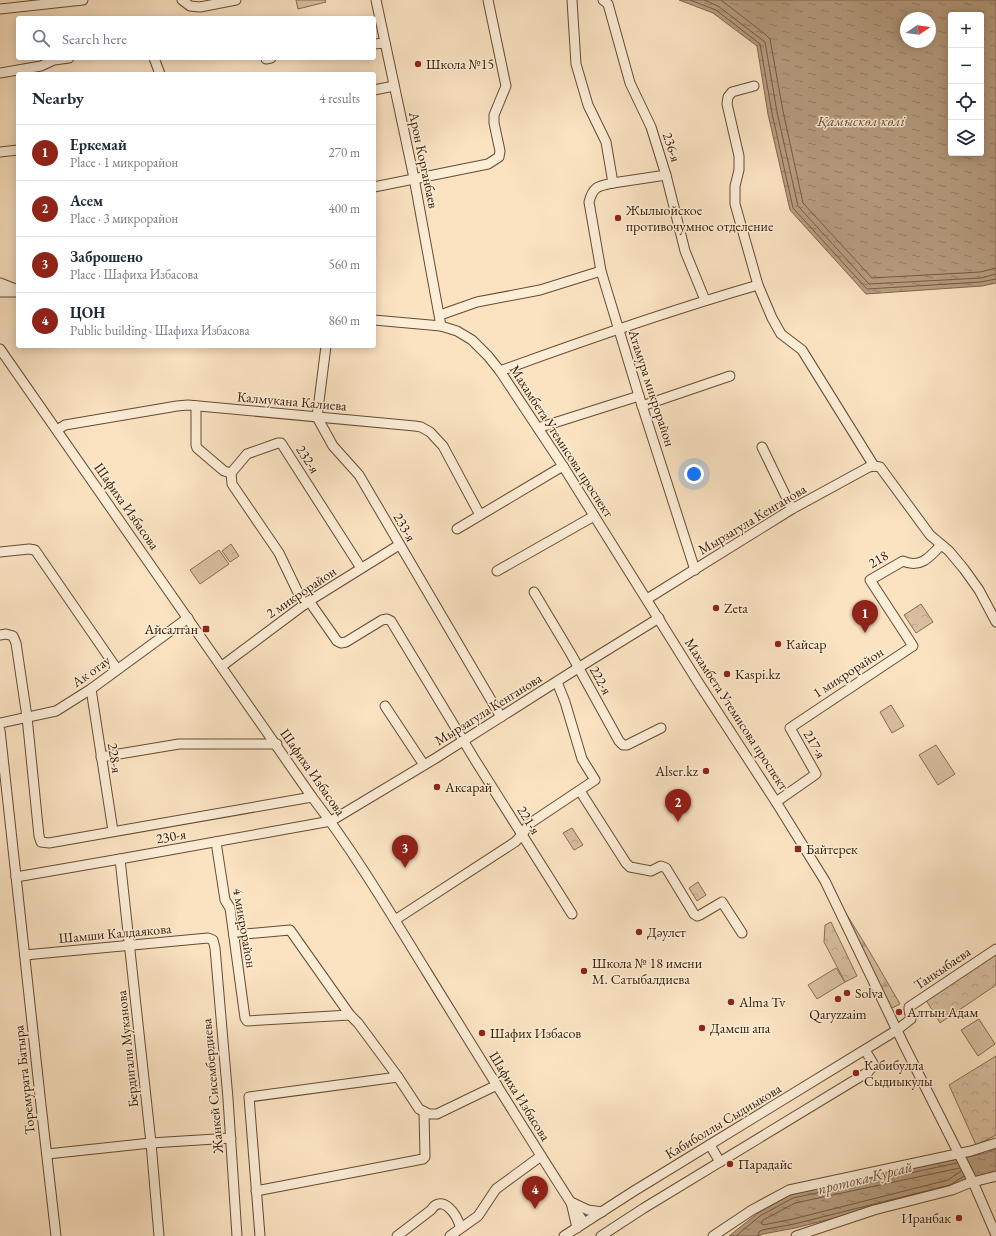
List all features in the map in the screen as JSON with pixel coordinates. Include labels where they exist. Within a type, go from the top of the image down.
[{"type":"street","points":[[0,10],[83,0]]},
{"type":"street","points":[[182,0],[190,6],[200,7],[236,0]]},
{"type":"street","name":"Арон Корганбаев","points":[[376,0],[414,178],[441,326]]},
{"type":"street","points":[[376,187],[488,164],[499,157],[500,151],[494,116],[506,86],[488,0]]},
{"type":"street","points":[[572,0],[576,64],[588,106],[606,142],[613,183]]},
{"type":"street","name":"236-я","points":[[606,2],[630,83],[651,127],[666,175],[684,251],[705,300]]},
{"type":"street","points":[[376,44],[385,43]]},
{"type":"street","points":[[0,73],[41,66],[54,60]]},
{"type":"street","points":[[155,60],[159,72]]},
{"type":"street","points":[[376,90],[394,86]]},
{"type":"street","points":[[754,86],[732,92],[728,97],[727,104],[739,156],[739,170],[735,186],[735,204],[758,285],[772,318],[781,334],[802,350],[874,466],[880,467],[930,535],[949,551],[964,569],[979,590],[996,622]]},
{"type":"street","points":[[0,152],[16,150]]},
{"type":"street","name":"Атамура микрорайон","points":[[666,175],[598,186],[592,192],[589,202],[601,271],[642,406],[695,570]]},
{"type":"street","points":[[440,315],[477,302],[540,290],[601,271]]},
{"type":"street","points":[[0,283],[16,290]]},
{"type":"street","points":[[500,371],[705,300],[758,285]]},
{"type":"street","points":[[0,292],[16,291]]},
{"type":"street","name":"Махамбета Утемисова проспект","points":[[376,320],[441,326],[457,331],[472,340],[500,371],[563,466],[825,881],[897,1030],[960,1154],[971,1182],[996,1235]]},
{"type":"street","points":[[317,417],[326,348]]},
{"type":"street","name":"Шафиха Избасова","points":[[0,349],[277,744],[312,797],[331,821],[395,920],[571,1202]]},
{"type":"street","points":[[642,406],[730,376]]},
{"type":"street","points":[[538,428],[639,396]]},
{"type":"street","name":"Калмукана Калиева","points":[[57,430],[65,425],[177,406],[196,406],[422,427],[430,432],[443,446],[480,515]]},
{"type":"street","points":[[196,406],[197,448],[224,471],[231,473],[232,484],[279,553],[306,603],[337,641],[341,643],[346,642],[382,620],[387,619],[391,621],[463,741]]},
{"type":"street","name":"233-я","points":[[317,417],[333,446],[359,475],[501,717]]},
{"type":"street","name":"232-я","points":[[231,473],[247,454],[278,443],[281,444],[362,568]]},
{"type":"street","points":[[762,447],[792,509]]},
{"type":"street","points":[[457,529],[563,466]]},
{"type":"street","name":"Мырзагула Кенганова","points":[[647,599],[792,509],[869,467],[874,466]]},
{"type":"street","points":[[497,571],[594,516]]},
{"type":"street","name":"2 микрорайон","points":[[222,666],[306,603],[399,545]]},
{"type":"street","name":"218","points":[[913,646],[870,580],[903,561],[913,565],[920,563],[932,555],[941,545]]},
{"type":"street","points":[[0,552],[28,549],[34,550],[117,669]]},
{"type":"street","name":"222-я","points":[[534,592],[571,654],[619,741],[623,745],[627,745],[661,728]]},
{"type":"street","name":"Ак отау","points":[[0,723],[56,711],[91,689],[188,618]]},
{"type":"street","name":"Мырзагула Кенганова","points":[[331,821],[424,766],[659,618]]},
{"type":"street","points":[[0,635],[6,634],[13,636],[16,643],[27,718]]},
{"type":"street","name":"1 микрорайон","points":[[790,728],[913,646]]},
{"type":"street","points":[[395,920],[473,871],[515,842],[522,835],[529,824],[595,780],[582,759],[565,702],[557,682]]},
{"type":"street","name":"228-я","points":[[91,689],[113,832]]},
{"type":"street","points":[[385,706],[424,766]]},
{"type":"street","name":"230-я","points":[[27,718],[38,836],[41,842],[49,843],[312,797]]},
{"type":"street","name":"217-я","points":[[776,802],[816,774],[790,728]]},
{"type":"street","name":"Торемурата Батыра","points":[[0,730],[56,1236]]},
{"type":"street","name":"221-я","points":[[463,741],[572,914]]},
{"type":"street","points":[[101,757],[179,744],[277,744]]},
{"type":"street","points":[[580,791],[630,867],[651,871],[661,866],[666,868],[694,914],[697,916],[700,915],[722,902],[742,933]]},
{"type":"street","name":"230-я","points":[[16,877],[120,860],[331,821]]},
{"type":"street","name":"4 микрорайон","points":[[216,842],[225,900],[230,908],[245,1018],[247,1021],[350,1015]]},
{"type":"street","name":"Бердигали Муканова","points":[[120,860],[151,1143],[159,1236]]},
{"type":"street","points":[[234,935],[290,930],[350,1015],[358,1023],[419,1108],[424,1112],[436,1114],[497,1085]]},
{"type":"street","name":"Шамши Калдаякова","points":[[25,955],[208,938]]},
{"type":"street","name":"Жанкей Сисембердиева","points":[[208,938],[213,940],[215,948],[238,1236]]},
{"type":"street","name":"Танкыбаева","points":[[897,1030],[911,1020],[909,1010],[910,1007],[996,949]]},
{"type":"street","name":"Кабиболлы Сыдиыкова","points":[[574,1231],[710,1144],[897,1030]]},
{"type":"street","points":[[601,1236],[868,1072],[874,1065],[865,1050]]},
{"type":"street","points":[[260,1236],[249,1098],[398,1077]]},
{"type":"street","points":[[256,1191],[423,1159],[425,1157],[424,1112]]},
{"type":"street","points":[[47,1154],[151,1143],[231,1138]]},
{"type":"street","points":[[713,1236],[752,1210],[789,1190],[960,1154],[996,1143]]},
{"type":"street","points":[[710,1144],[720,1162]]},
{"type":"street","points":[[450,1236],[460,1227],[478,1216],[496,1189],[541,1156]]},
{"type":"street","points":[[796,1236],[874,1210],[952,1190],[971,1182],[996,1176]]},
{"type":"street","points":[[571,1202],[588,1210],[602,1212]]},
{"type":"street","points":[[571,1202],[574,1231]]},
{"type":"street","points":[[397,1236],[433,1206],[438,1204],[443,1204],[449,1207],[460,1224],[460,1227]]},
{"type":"green space","points":[[296,0],[325,0],[326,2],[298,9]]},
{"type":"green space","points":[[231,544],[239,556],[230,562],[222,551]]},
{"type":"green space","points":[[219,550],[229,564],[200,584],[190,570]]},
{"type":"green space","points":[[921,604],[933,622],[916,633],[904,615]]},
{"type":"green space","points":[[891,705],[904,726],[892,733],[880,712]]},
{"type":"green space","points":[[936,745],[955,774],[938,785],[919,755]]},
{"type":"green space","points":[[572,828],[583,845],[574,850],[563,833]]},
{"type":"green space","points":[[698,882],[706,895],[697,901],[689,888]]},
{"type":"green space","points":[[839,902],[868,949],[900,1004],[890,1009]]},
{"type":"green space","points":[[831,922],[857,976],[845,982],[824,942],[825,925]]},
{"type":"green space","points":[[996,955],[996,985],[940,1023],[926,1000]]},
{"type":"green space","points":[[836,968],[845,982],[817,999],[808,985]]},
{"type":"green space","points":[[979,1019],[995,1044],[978,1056],[961,1030]]},
{"type":"green space","points":[[996,1056],[996,1135],[976,1145],[949,1085]]},
{"type":"water","name":"Қамыскөл көлі","points":[[679,0],[996,0],[996,283],[982,286],[866,294],[790,210],[768,114],[757,46],[713,13]]},
{"type":"water","points":[[996,1148],[996,1171],[964,1180],[952,1188],[759,1236],[729,1236],[758,1213],[792,1194],[986,1153]]},
{"type":"place","name":"Школа №15","points":[[418,64]]},
{"type":"place","name":"Жылыойское противочумное отделение","points":[[618,218]]},
{"type":"place","name":"Zeta","points":[[716,608]]},
{"type":"place","name":"Айсалтан","points":[[206,629]]},
{"type":"place","name":"Еркемай","points":[[865,633]]},
{"type":"place","name":"Кайсар","points":[[778,644]]},
{"type":"place","name":"Kaspi.kz","points":[[727,674]]},
{"type":"place","name":"Alser.kz","points":[[706,771]]},
{"type":"place","name":"Аксарай","points":[[437,787]]},
{"type":"place","name":"Асем","points":[[678,822]]},
{"type":"place","name":"Байтерек","points":[[798,849]]},
{"type":"place","name":"Заброшено","points":[[405,868]]},
{"type":"place","name":"Дәулет","points":[[639,932]]},
{"type":"place","name":"Школа № 18 имени М. Сатыбалдиева","points":[[584,971]]},
{"type":"place","name":"Solva","points":[[847,993]]},
{"type":"place","name":"Qaryzzaim","points":[[838,999]]},
{"type":"place","name":"Alma Tv","points":[[731,1002]]},
{"type":"place","name":"Алтын Адам","points":[[899,1012]]},
{"type":"place","name":"Дамеш апа","points":[[702,1028]]},
{"type":"place","name":"Шафих Избасов","points":[[482,1033]]},
{"type":"place","name":"Кабибулла Сыдиыкулы","points":[[856,1073]]},
{"type":"place","name":"Парадайс","points":[[730,1164]]},
{"type":"place","name":"ЦОН","points":[[535,1209]]},
{"type":"place","name":"Иранбак","points":[[959,1218]]},
{"type":"water label","name":"протока Курсай","points":[[865,1178]]}]
